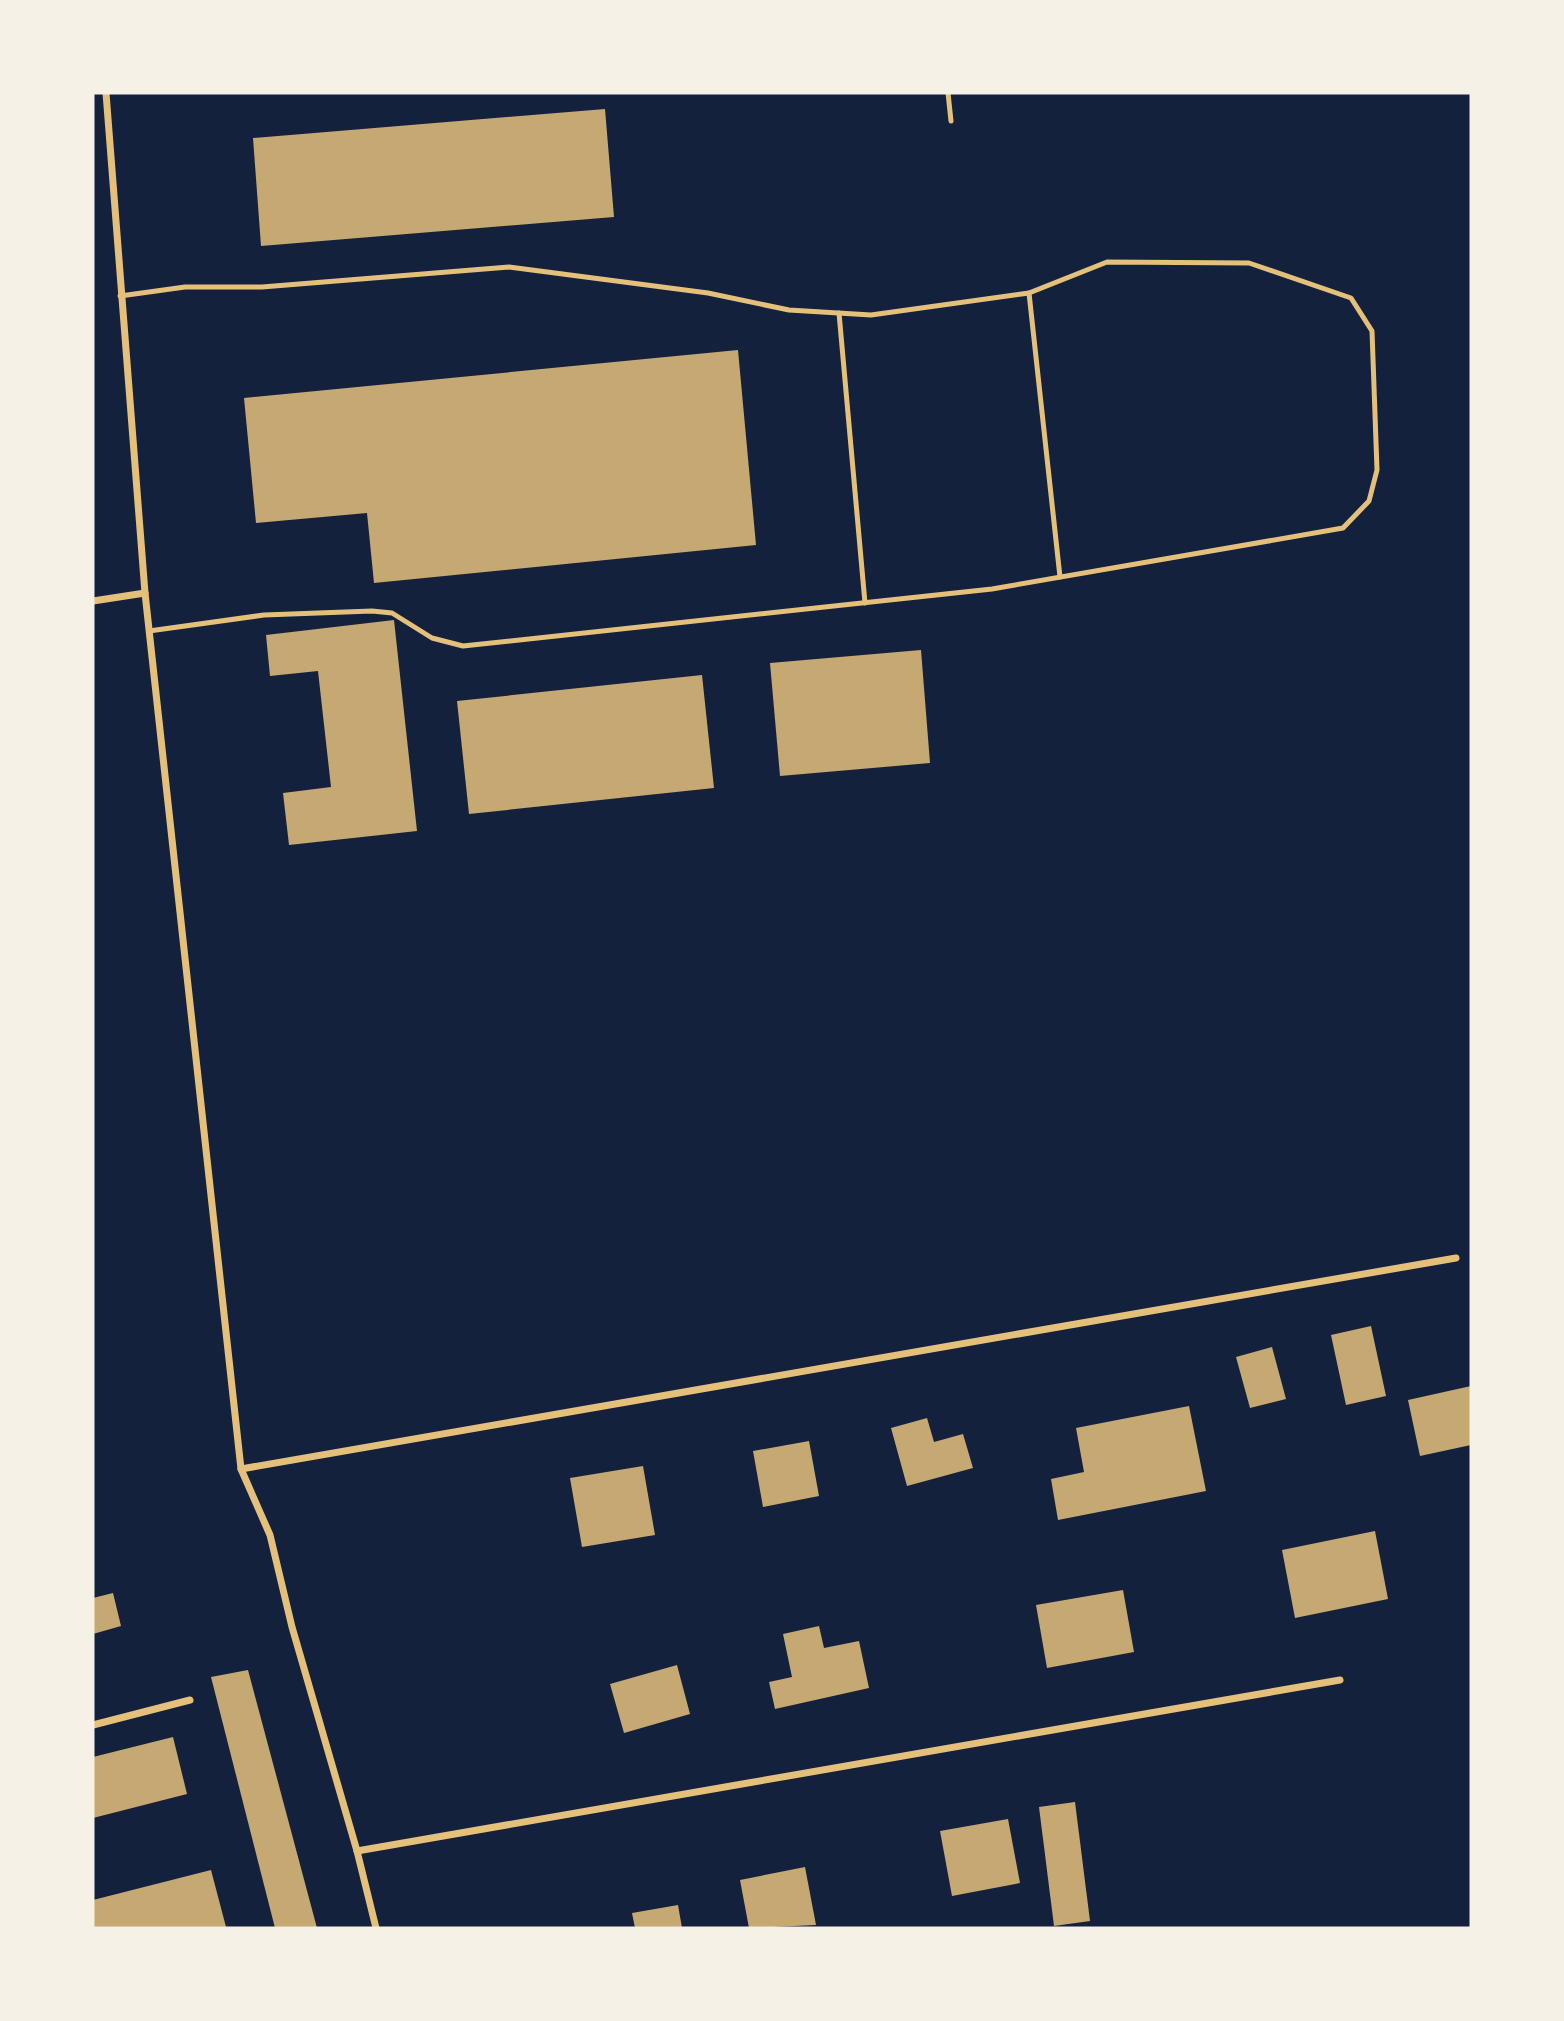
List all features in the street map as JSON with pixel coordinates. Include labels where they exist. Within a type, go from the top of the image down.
[{"type":"street","points":[[106,93],[119,296],[145,593],[241,1469],[270,1535],[292,1628],[357,1851],[376,1928]]},
{"type":"street","points":[[93,601],[145,593]]},
{"type":"street","points":[[241,1469],[1456,1258]]},
{"type":"street","points":[[357,1851],[1340,1680]]},
{"type":"street","points":[[93,1725],[190,1700]]},
{"type":"lane","points":[[948,93],[951,121]]},
{"type":"lane","points":[[119,296],[185,286],[262,287],[509,267],[708,293],[789,310],[871,315],[1029,293],[1107,262],[1249,263],[1351,298],[1372,331],[1377,470],[1369,501],[1343,528],[992,589],[463,646],[432,638],[392,613],[372,611],[264,615],[149,631]]},
{"type":"lane","points":[[1029,293],[1060,577]]},
{"type":"lane","points":[[839,313],[865,603]]},
{"type":"building","points":[[605,109],[614,217],[261,246],[253,138]]},
{"type":"building","points":[[738,350],[756,545],[374,583],[367,513],[256,523],[244,398]]},
{"type":"building","points":[[394,620],[417,831],[289,845],[283,793],[331,787],[318,671],[270,676],[266,635]]},
{"type":"building","points":[[921,650],[930,763],[780,776],[770,663]]},
{"type":"building","points":[[702,675],[714,788],[469,814],[457,701]]},
{"type":"building","points":[[1371,1326],[1386,1396],[1346,1405],[1331,1335]]},
{"type":"building","points":[[1272,1347],[1286,1399],[1250,1408],[1236,1357]]},
{"type":"building","points":[[1471,1386],[1471,1445],[1420,1456],[1408,1400]]},
{"type":"building","points":[[1189,1406],[1206,1491],[1058,1520],[1051,1479],[1084,1472],[1076,1428]]},
{"type":"building","points":[[927,1418],[934,1442],[963,1434],[973,1468],[907,1486],[891,1428]]},
{"type":"building","points":[[809,1441],[819,1496],[763,1507],[753,1451]]},
{"type":"building","points":[[643,1466],[655,1535],[582,1547],[570,1478]]},
{"type":"building","points":[[1375,1531],[1388,1599],[1295,1618],[1282,1550]]},
{"type":"building","points":[[1123,1590],[1134,1652],[1047,1668],[1036,1605]]},
{"type":"building","points":[[113,1593],[121,1626],[93,1634],[93,1598]]},
{"type":"building","points":[[819,1626],[824,1648],[859,1641],[869,1688],[775,1709],[769,1682],[792,1677],[783,1634]]},
{"type":"building","points":[[677,1665],[690,1714],[624,1733],[610,1684]]},
{"type":"building","points":[[248,1670],[317,1928],[275,1928],[211,1677]]},
{"type":"building","points":[[173,1737],[187,1794],[93,1818],[93,1757]]},
{"type":"building","points":[[1075,1802],[1090,1921],[1054,1926],[1039,1807]]},
{"type":"building","points":[[1008,1819],[1020,1883],[952,1896],[940,1831]]},
{"type":"building","points":[[805,1867],[816,1925],[749,1928],[740,1880]]},
{"type":"building","points":[[211,1870],[226,1927],[93,1928],[93,1900]]},
{"type":"building","points":[[678,1905],[682,1928],[635,1928],[632,1913]]}]
